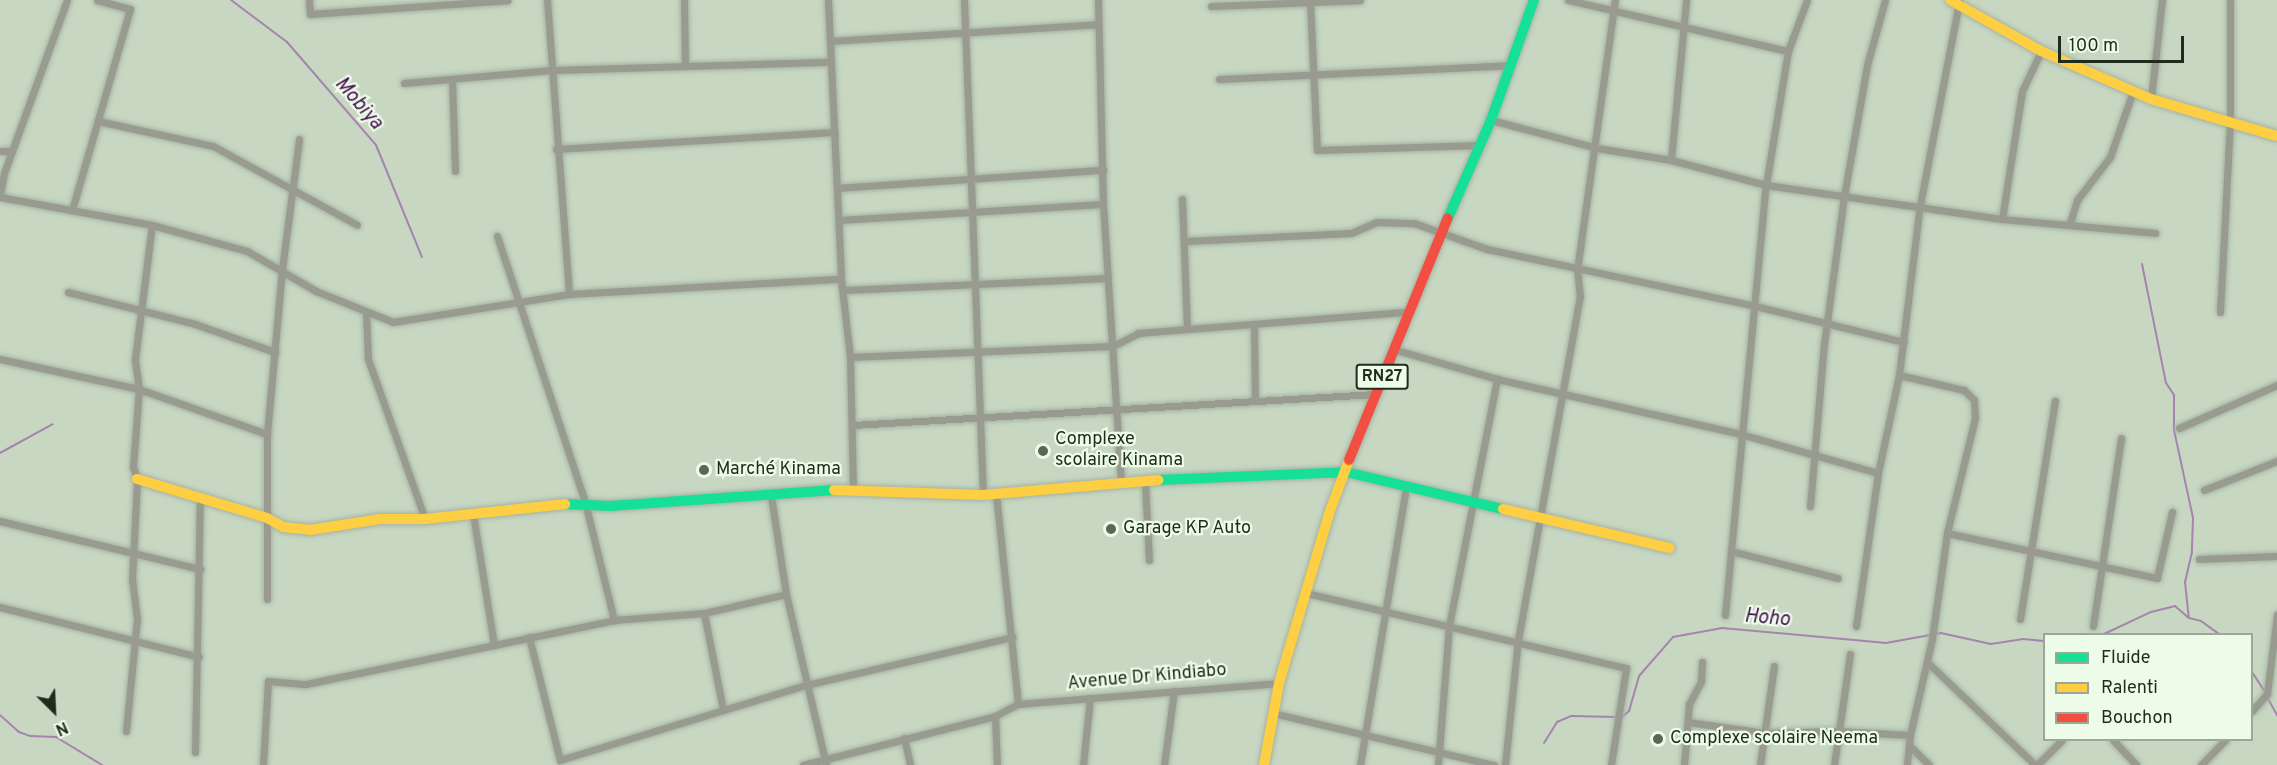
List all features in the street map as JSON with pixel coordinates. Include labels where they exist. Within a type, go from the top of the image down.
[{"type":"street","points":[[67,0],[12,151],[0,195],[152,225],[247,250],[316,291],[393,322],[569,294],[841,279]]},
{"type":"street","points":[[72,210],[130,9],[98,0]]},
{"type":"street","points":[[309,0],[310,14],[508,0]]},
{"type":"street","points":[[547,0],[554,70],[555,149],[569,294]]},
{"type":"street","points":[[684,0],[685,66]]},
{"type":"street","points":[[828,0],[841,279],[850,357],[853,489]]},
{"type":"street","points":[[964,0],[983,495]]},
{"type":"street","points":[[1098,0],[1103,204],[1121,481]]},
{"type":"street","points":[[1211,6],[1360,0]]},
{"type":"street","name":"RN27","points":[[1264,765],[1271,713],[1331,508],[1347,472],[1407,312],[1491,120],[1534,0]]},
{"type":"street","points":[[1568,0],[1788,51]]},
{"type":"street","points":[[1505,765],[1518,640],[1580,297],[1577,270],[1597,148],[1615,0]]},
{"type":"street","points":[[1671,160],[1686,0]]},
{"type":"street","points":[[1725,615],[1766,185],[1788,51],[1807,0]]},
{"type":"street","points":[[1810,506],[1844,196],[1867,65],[1886,0]]},
{"type":"street","points":[[2151,99],[2162,0]]},
{"type":"street","points":[[2220,312],[2230,121],[2230,0]]},
{"type":"street","points":[[1856,627],[1878,474],[1899,375],[1920,205],[1956,1],[2041,51],[2151,99],[2277,136]]},
{"type":"street","points":[[1310,2],[1317,150],[1480,145]]},
{"type":"street","points":[[830,41],[1097,24]]},
{"type":"street","points":[[2002,219],[2022,91],[2041,51]]},
{"type":"street","points":[[404,83],[554,70],[831,62]]},
{"type":"street","points":[[1220,79],[1511,65]]},
{"type":"street","points":[[452,79],[455,171]]},
{"type":"street","points":[[2070,223],[2077,200],[2110,157],[2133,91]]},
{"type":"street","points":[[1491,120],[1597,148],[1671,160],[1766,185],[1920,205],[2002,219],[2070,223],[2155,233]]},
{"type":"street","points":[[98,121],[213,146],[357,225]]},
{"type":"street","points":[[555,149],[834,132]]},
{"type":"street","points":[[267,599],[267,434],[282,269],[299,139]]},
{"type":"street","points":[[0,151],[12,151]]},
{"type":"street","points":[[837,188],[1103,170]]},
{"type":"street","points":[[1182,198],[1187,241],[1187,329]]},
{"type":"street","points":[[838,220],[973,214],[1103,204]]},
{"type":"street","points":[[1187,241],[1350,233],[1377,222],[1414,223],[1487,249],[1577,270],[1755,306],[1828,326],[1904,342]]},
{"type":"street","points":[[126,731],[135,638],[133,555],[137,479],[133,467],[139,389],[135,359],[152,225]]},
{"type":"street","points":[[497,236],[585,502],[614,620]]},
{"type":"street","points":[[844,290],[975,286],[1108,278]]},
{"type":"street","points":[[68,292],[195,324],[274,352]]},
{"type":"street","points":[[850,357],[1113,346],[1138,333],[1407,312]]},
{"type":"street","points":[[366,313],[368,360],[424,519]]},
{"type":"street","points":[[1254,324],[1255,401]]},
{"type":"street","points":[[1394,349],[1497,380],[1564,392],[1742,434],[1814,458],[1878,474]]},
{"type":"street","points":[[0,359],[139,389],[267,434]]},
{"type":"street","points":[[1899,375],[1964,390],[1974,399],[1975,418],[1947,533],[1932,639],[1910,735],[1907,765]]},
{"type":"street","points":[[1438,765],[1449,626],[1497,380]]},
{"type":"street","points":[[2179,428],[2277,385]]},
{"type":"street","points":[[852,425],[1376,394]]},
{"type":"street","points":[[2020,619],[2055,400]]},
{"type":"street","points":[[2093,626],[2121,438]]},
{"type":"street","points":[[2204,490],[2277,461]]},
{"type":"street","points":[[137,479],[267,519],[283,527],[310,530],[380,519],[424,519],[585,502],[610,506],[853,489],[983,495],[1121,481],[1145,482],[1347,472],[1669,548]]},
{"type":"street","points":[[1145,482],[1149,560]]},
{"type":"street","points":[[1360,765],[1383,608],[1406,487]]},
{"type":"street","points":[[803,765],[825,762],[904,738],[995,716],[1018,704],[1013,637],[996,494]]},
{"type":"street","points":[[771,496],[786,594],[825,762]]},
{"type":"street","points":[[195,752],[199,657],[200,498]]},
{"type":"street","points":[[1947,533],[2157,578],[2172,512]]},
{"type":"street","points":[[473,514],[494,645]]},
{"type":"street","points":[[0,521],[133,555],[200,569]]},
{"type":"street","points":[[1731,551],[1838,578]]},
{"type":"street","points":[[2199,560],[2277,556]]},
{"type":"street","points":[[1306,593],[1383,608],[1626,668],[1611,765]]},
{"type":"street","points":[[263,765],[268,681],[306,684],[614,620],[704,614],[786,594]]},
{"type":"street","points":[[0,607],[135,638],[199,657]]},
{"type":"street","points":[[704,614],[723,710]]},
{"type":"street","points":[[2253,710],[2266,695],[2277,615]]},
{"type":"street","points":[[529,637],[560,760],[806,685],[1013,637]]},
{"type":"street","points":[[1834,765],[1837,731],[1850,654]]},
{"type":"street","points":[[1684,765],[1689,704],[1701,681],[1702,662]]},
{"type":"street","points":[[1927,662],[2036,765],[2061,741]]},
{"type":"street","points":[[1760,765],[1774,666]]},
{"type":"street","name":"Avenue Dr Kindiabo","points":[[1018,704],[1279,683]]},
{"type":"street","points":[[1164,765],[1174,691]]},
{"type":"street","points":[[1083,765],[1090,698]]},
{"type":"street","points":[[1271,713],[1494,765]]},
{"type":"street","points":[[995,716],[997,765]]},
{"type":"street","points":[[1688,722],[1765,733],[1837,731],[1910,735]]},
{"type":"street","points":[[904,738],[910,765]]},
{"type":"street","points":[[2114,741],[2136,765]]},
{"type":"street","points":[[2201,765],[2224,741]]},
{"type":"street","points":[[1909,745],[1929,765]]},
{"type":"waterway","name":"Mobiya","points":[[231,0],[287,42],[376,145],[422,257]]},
{"type":"waterway","points":[[2142,264],[2166,383],[2174,395],[2174,430],[2193,518],[2192,552],[2185,582],[2189,618]]},
{"type":"waterway","points":[[0,453],[53,424]]},
{"type":"waterway","name":"Hoho","points":[[2106,633],[2151,612],[2175,606],[2189,618],[2201,621],[2218,633]]},
{"type":"waterway","name":"Hoho","points":[[1621,718],[1629,711],[1639,676],[1673,637],[1722,628],[1886,643],[1941,633],[1991,644],[2022,639],[2043,641]]},
{"type":"waterway","name":"Hoho","points":[[2253,674],[2265,692]]},
{"type":"waterway","name":"Hoho","points":[[2267,697],[2277,715]]},
{"type":"waterway","points":[[0,715],[19,732],[30,736],[56,737],[102,765]]},
{"type":"waterway","name":"Hoho","points":[[1544,743],[1557,722],[1571,716],[1616,717]]},
{"type":"traffic: fast","points":[[1448,218],[1491,120],[1534,0]]},
{"type":"traffic: fast","points":[[1158,480],[1346,472],[1503,509]]},
{"type":"traffic: fast","points":[[565,504],[610,506],[834,490]]},
{"type":"traffic: slow","points":[[1950,0],[2041,51],[2151,99],[2277,136]]},
{"type":"traffic: slow","points":[[1264,765],[1279,683],[1331,508],[1349,460]]},
{"type":"traffic: slow","points":[[137,479],[267,518],[283,527],[310,530],[380,519],[425,519],[565,504]]},
{"type":"traffic: slow","points":[[834,490],[983,495],[1158,480]]},
{"type":"traffic: slow","points":[[1503,509],[1669,548]]},
{"type":"traffic: jam","points":[[1349,460],[1448,218]]},
{"type":"place","name":"Complexe scolaire Kinama","points":[[1043,451]]},
{"type":"place","name":"Marché Kinama","points":[[704,470]]},
{"type":"place","name":"Garage KP Auto","points":[[1111,529]]},
{"type":"place","name":"Complexe scolaire Neema","points":[[1658,739]]}]
